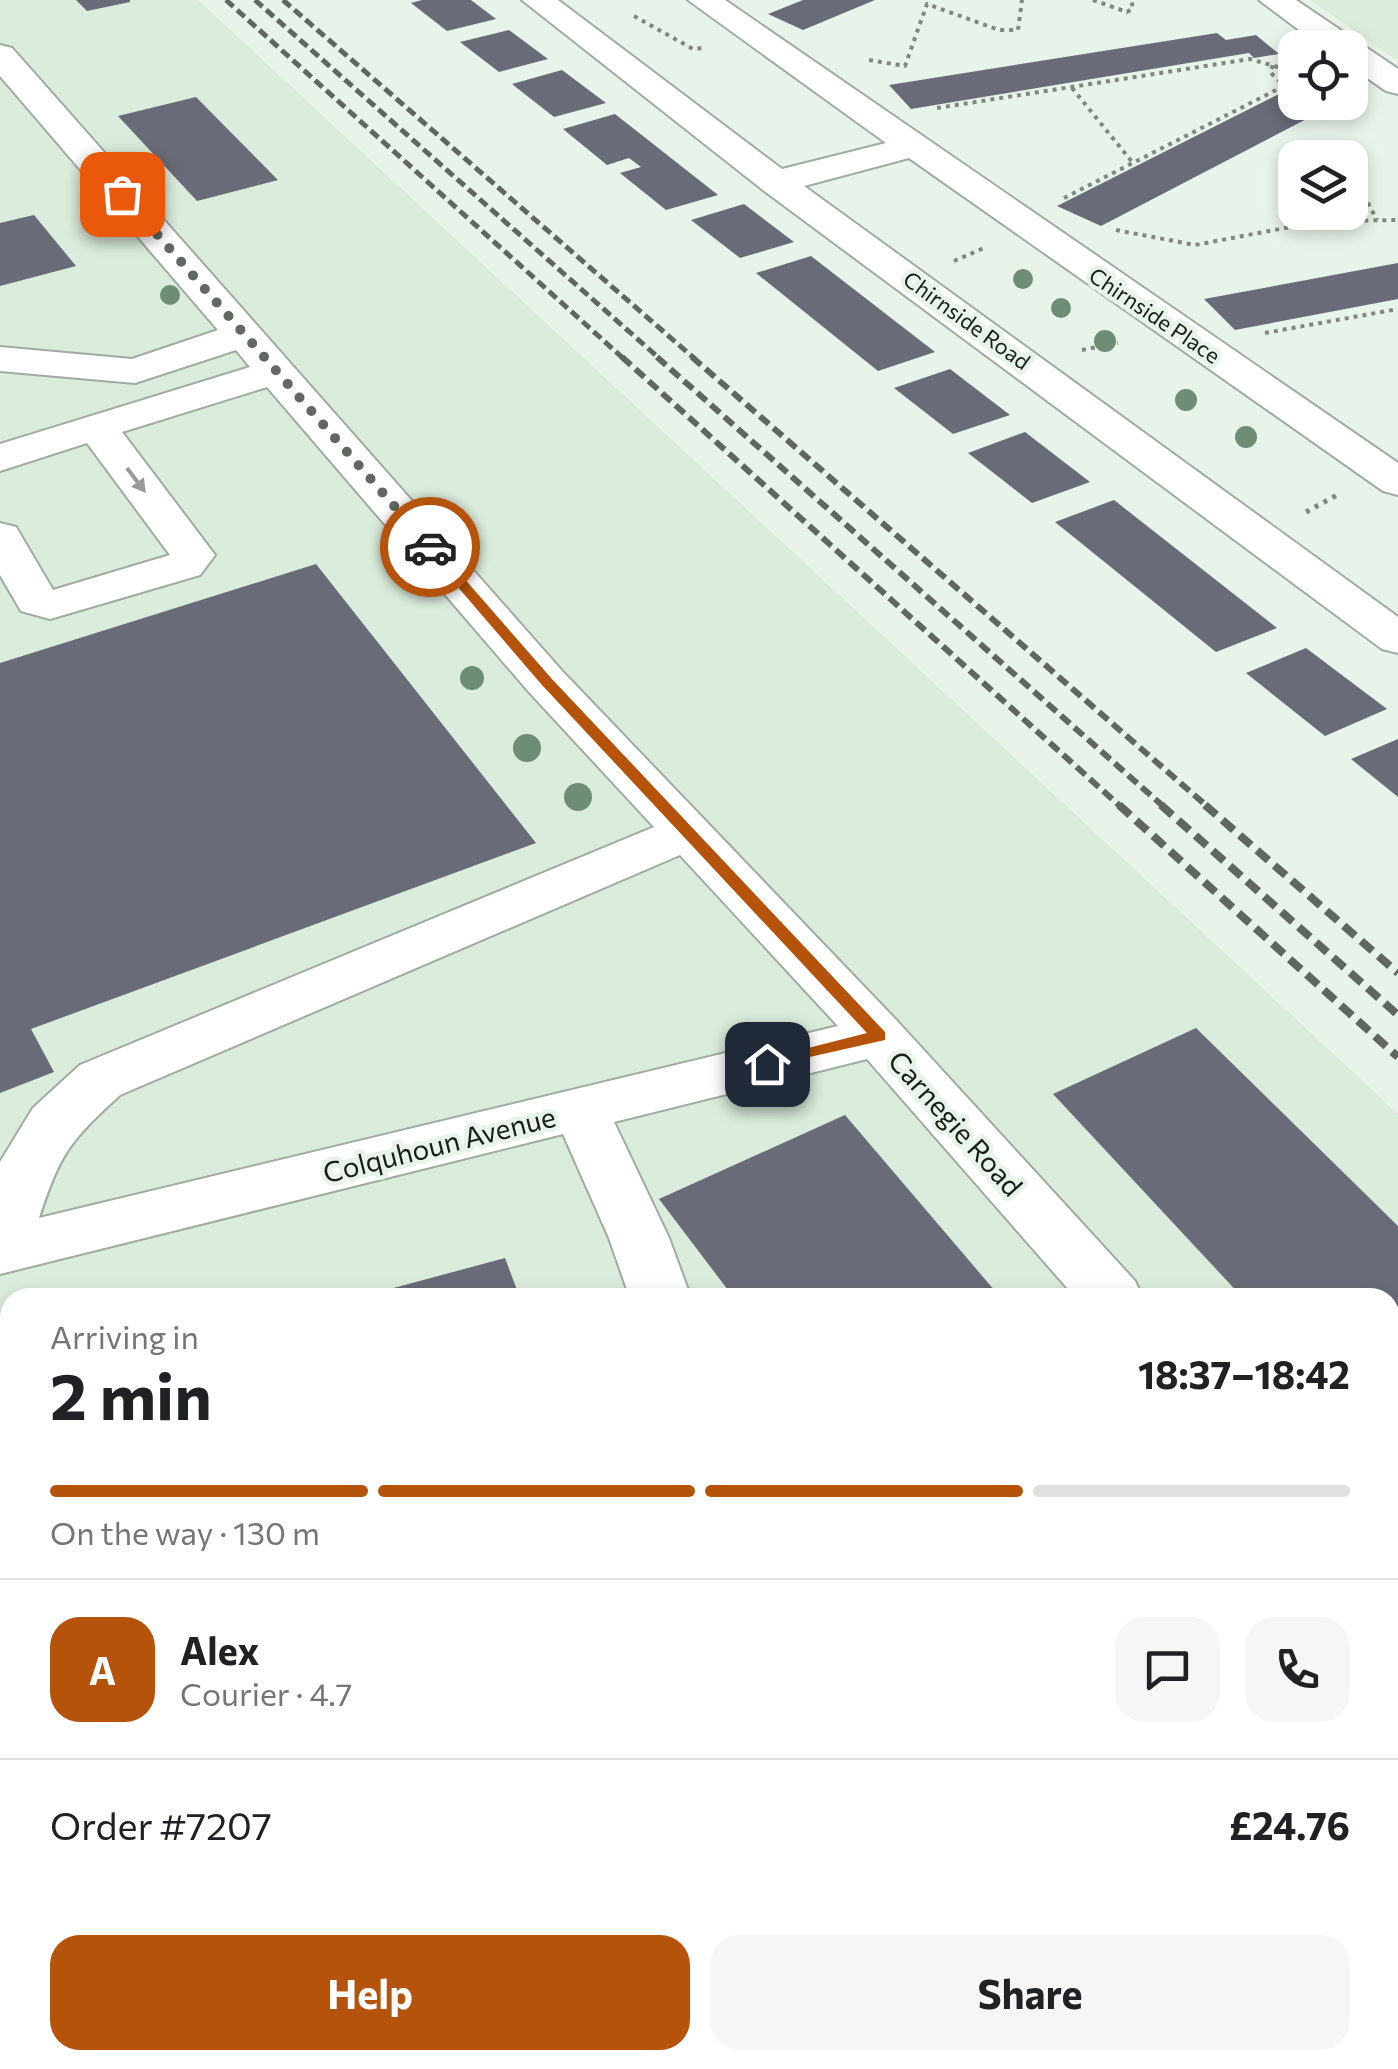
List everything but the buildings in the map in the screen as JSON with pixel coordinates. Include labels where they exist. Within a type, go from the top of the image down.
[{"type":"street","name":"Chirnside Road","points":[[538,0],[776,182],[1398,639]]},
{"type":"street","name":"Chirnside Place","points":[[704,0],[1391,476]]},
{"type":"street","points":[[1275,0],[1319,30]]},
{"type":"street","name":"Carnegie Road","points":[[0,55],[546,682],[879,1036],[1104,1288]]},
{"type":"street","points":[[1368,63],[1398,84]]},
{"type":"street","points":[[776,182],[914,146]]},
{"type":"street","points":[[0,359],[135,371],[244,334]]},
{"type":"street","points":[[0,458],[278,372]]},
{"type":"street","points":[[0,536],[37,600],[50,606],[184,566],[192,555],[96,426]]},
{"type":"street","points":[[0,1247],[28,1164],[54,1123],[100,1080],[688,832]]},
{"type":"street","name":"Colquhoun Avenue","points":[[0,1247],[879,1036]]},
{"type":"street","points":[[580,1110],[639,1238],[657,1288]]},
{"type":"path","points":[[1093,0],[1120,12],[1133,8],[1130,0]]},
{"type":"path","points":[[860,108],[891,100],[909,112],[1250,59],[1278,67]]},
{"type":"path","points":[[1033,231],[1049,206],[1284,86],[1270,72],[1273,65]]},
{"type":"path","points":[[1071,87],[1133,163]]},
{"type":"path","points":[[1368,203],[1378,220]]},
{"type":"path","points":[[912,279],[1033,231],[1117,230],[1194,245],[1322,222],[1398,220]]},
{"type":"path","points":[[1262,334],[1398,309]]},
{"type":"path","points":[[1021,360],[1182,332]]},
{"type":"path","points":[[1262,536],[1391,476]]},
{"type":"shaded area","points":[[0,0],[198,0],[1398,1114],[1398,1288],[0,1288]]},
{"type":"shaded area","points":[[1310,0],[1398,0],[1398,61],[1368,40],[1368,30],[1353,30]]},
{"type":"railway","points":[[226,0],[624,359]]},
{"type":"railway","points":[[255,0],[660,359]]},
{"type":"railway","points":[[283,0],[695,359]]},
{"type":"railway","points":[[622,357],[1121,807]]},
{"type":"railway","points":[[657,357],[1164,807]]},
{"type":"railway","points":[[692,357],[1208,807]]},
{"type":"railway","points":[[1119,805],[1398,1057]]},
{"type":"railway","points":[[1161,805],[1398,1015]]},
{"type":"railway","points":[[1205,805],[1398,973]]},
{"type":"way so far","points":[[122,194],[430,547]]},
{"type":"route","points":[[430,547],[546,682],[879,1036],[767,1064]]}]
